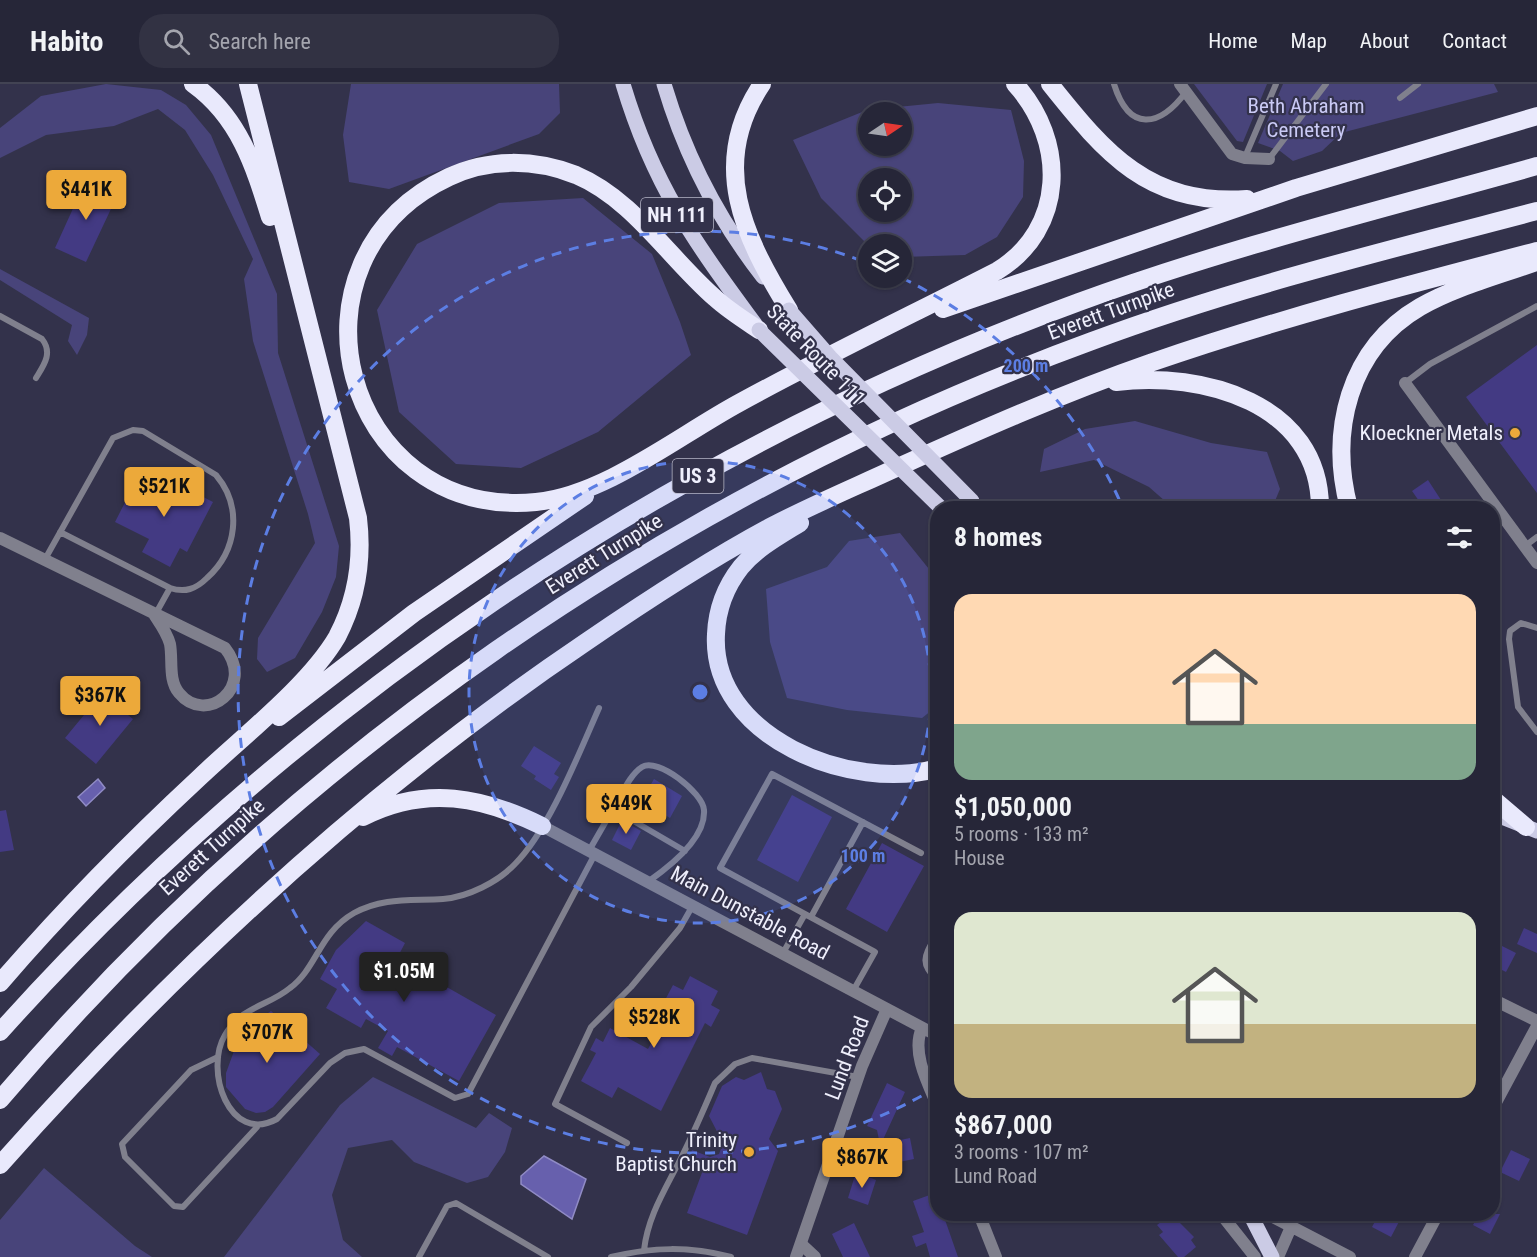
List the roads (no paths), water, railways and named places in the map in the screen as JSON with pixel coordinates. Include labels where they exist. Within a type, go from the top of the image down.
[{"type":"highway","points":[[193,84],[211,99],[231,122],[252,162],[341,449]]},
{"type":"highway","points":[[0,983],[81,893],[153,821],[307,675],[327,651],[344,623],[356,590],[361,554],[358,518],[248,84]]},
{"type":"highway","points":[[762,84],[749,105],[738,135],[735,188],[739,209],[752,244],[789,310]]},
{"type":"highway","points":[[759,330],[715,299],[608,193],[592,182],[556,168],[511,163],[469,169],[428,188],[394,214],[380,230],[362,261],[351,298],[347,334],[348,357],[356,387],[369,417],[400,457],[431,480],[454,491],[492,501],[532,502],[583,491],[720,414],[997,271],[1014,259],[1034,236],[1044,219],[1051,197],[1051,156],[1039,121],[1015,84]]},
{"type":"highway","points":[[1050,84],[1110,154],[1154,183],[1189,194],[1221,199],[1249,199],[1296,188]]},
{"type":"highway","points":[[820,361],[962,302],[1296,188],[1537,116]]},
{"type":"highway","name":"Everett Turnpike","points":[[0,1032],[57,969],[138,890],[220,814],[306,741],[394,673],[495,601],[674,489],[773,436],[873,388],[974,343],[1068,306],[1238,250],[1537,166]]},
{"type":"highway","name":"Everett Turnpike","points":[[0,1100],[72,1016],[151,935],[240,851],[308,792],[458,676],[588,589],[684,531],[783,477],[882,429],[985,383],[1089,342],[1249,288],[1537,211]]},
{"type":"highway","points":[[0,1165],[102,1054],[178,978],[256,904],[339,831],[447,741],[600,632],[758,533],[864,483],[1068,394],[1173,356],[1279,322],[1537,251]]},
{"type":"highway","points":[[1348,501],[1340,463],[1341,429],[1353,385],[1376,346],[1395,326],[1426,304],[1537,262]]},
{"type":"highway","points":[[1068,394],[1115,382],[1155,380],[1207,386],[1241,397],[1274,416],[1299,441],[1315,473],[1319,501]]},
{"type":"highway","points":[[153,821],[333,674],[396,626],[611,477]]},
{"type":"highway","points":[[864,483],[764,547],[741,568],[728,589],[718,614],[716,641],[719,668],[729,692],[746,714],[771,736],[801,753],[836,766],[870,773],[911,774],[930,770]]},
{"type":"highway","points":[[339,831],[385,808],[440,797],[466,799],[498,806],[542,826]]},
{"type":"highway","points":[[1500,804],[1532,829]]},
{"type":"main road","name":"State Route 111","points":[[623,84],[640,136],[666,195],[700,250],[759,330],[934,501]]},
{"type":"main road","name":"State Route 111","points":[[664,84],[684,143],[712,202],[753,264],[830,357],[973,501]]},
{"type":"main road","points":[[1500,816],[1532,829]]},
{"type":"main road","points":[[1254,1221],[1272,1257]]},
{"type":"street","points":[[1183,88],[1232,154],[1245,158],[1269,159]]},
{"type":"street","points":[[1405,383],[1491,501]]},
{"type":"street","points":[[1500,513],[1537,563]]},
{"type":"street","points":[[0,537],[155,616],[225,648],[235,666],[236,677],[226,696],[218,702],[197,704],[179,694],[172,674],[169,643],[155,616]]},
{"type":"street","name":"Main Dunstable Road","points":[[542,826],[649,880],[930,1032]]},
{"type":"street","points":[[1500,1003],[1537,1021]]},
{"type":"street","name":"Lund Road","points":[[796,1257],[858,1077],[887,1009]]},
{"type":"street","points":[[1500,1095],[1537,1026]]},
{"type":"street","points":[[922,1028],[918,1039],[919,1056],[930,1086]]},
{"type":"street","points":[[982,1221],[996,1257]]},
{"type":"street","points":[[1227,1221],[1255,1257]]},
{"type":"street","points":[[1280,1221],[1350,1257]]},
{"type":"street","points":[[1415,1257],[1434,1221]]},
{"type":"street","points":[[1278,1257],[1291,1227]]},
{"type":"street","points":[[801,1244],[815,1257]]},
{"type":"lane","points":[[1114,84],[1118,96],[1128,110],[1142,120],[1160,118],[1173,109],[1183,88]]},
{"type":"lane","points":[[1245,158],[1276,84]]},
{"type":"lane","points":[[1269,159],[1326,84]]},
{"type":"lane","points":[[1400,98],[1418,84]]},
{"type":"lane","points":[[1405,383],[1430,364],[1537,306]]},
{"type":"lane","points":[[0,316],[47,344],[46,363],[36,378]]},
{"type":"lane","points":[[44,561],[60,532],[113,438],[133,430],[143,431],[216,475],[231,502],[232,536],[227,553],[218,569],[200,585],[188,590],[170,588],[60,532]]},
{"type":"lane","points":[[1524,546],[1537,537]]},
{"type":"lane","points":[[155,616],[170,588]]},
{"type":"lane","points":[[1537,628],[1521,623],[1510,631],[1509,639],[1518,707],[1537,732]]},
{"type":"lane","points":[[257,1127],[236,1114],[224,1100],[219,1086],[220,1045],[238,1019],[254,1006],[287,991],[299,982],[317,950],[338,924],[374,904],[393,900],[444,899],[482,887],[514,866],[542,826],[599,708]]},
{"type":"lane","points":[[218,1058],[191,1070],[122,1144],[125,1157],[174,1206],[183,1207],[257,1127],[277,1119],[330,1063],[345,1053],[364,1049],[455,1098],[468,1094],[613,809],[641,767],[657,765],[700,796],[705,808],[704,819],[685,851],[668,868],[649,880]]},
{"type":"lane","points":[[853,991],[875,952],[720,868],[772,774],[921,853]]},
{"type":"lane","points":[[613,809],[685,851]]},
{"type":"lane","points":[[811,917],[863,822]]},
{"type":"lane","points":[[627,1143],[555,1104],[591,1027],[638,979],[680,928],[693,904]]},
{"type":"lane","points":[[783,953],[804,914]]},
{"type":"lane","points":[[930,946],[924,957],[926,969],[930,973]]},
{"type":"lane","points":[[644,1250],[646,1229],[715,1083],[735,1064],[752,1058],[858,1077]]},
{"type":"lane","points":[[419,1257],[447,1206],[456,1203],[548,1257]]},
{"type":"lane","points":[[611,1257],[644,1250],[685,1248],[731,1257]]},
{"type":"place","name":"Kloeckner Metals","points":[[1515,433]]},
{"type":"place","name":"Trinity Baptist Church","points":[[749,1152]]},
{"type":"park label","name":"Beth Abraham Cemetery","points":[[1306,118]]}]
